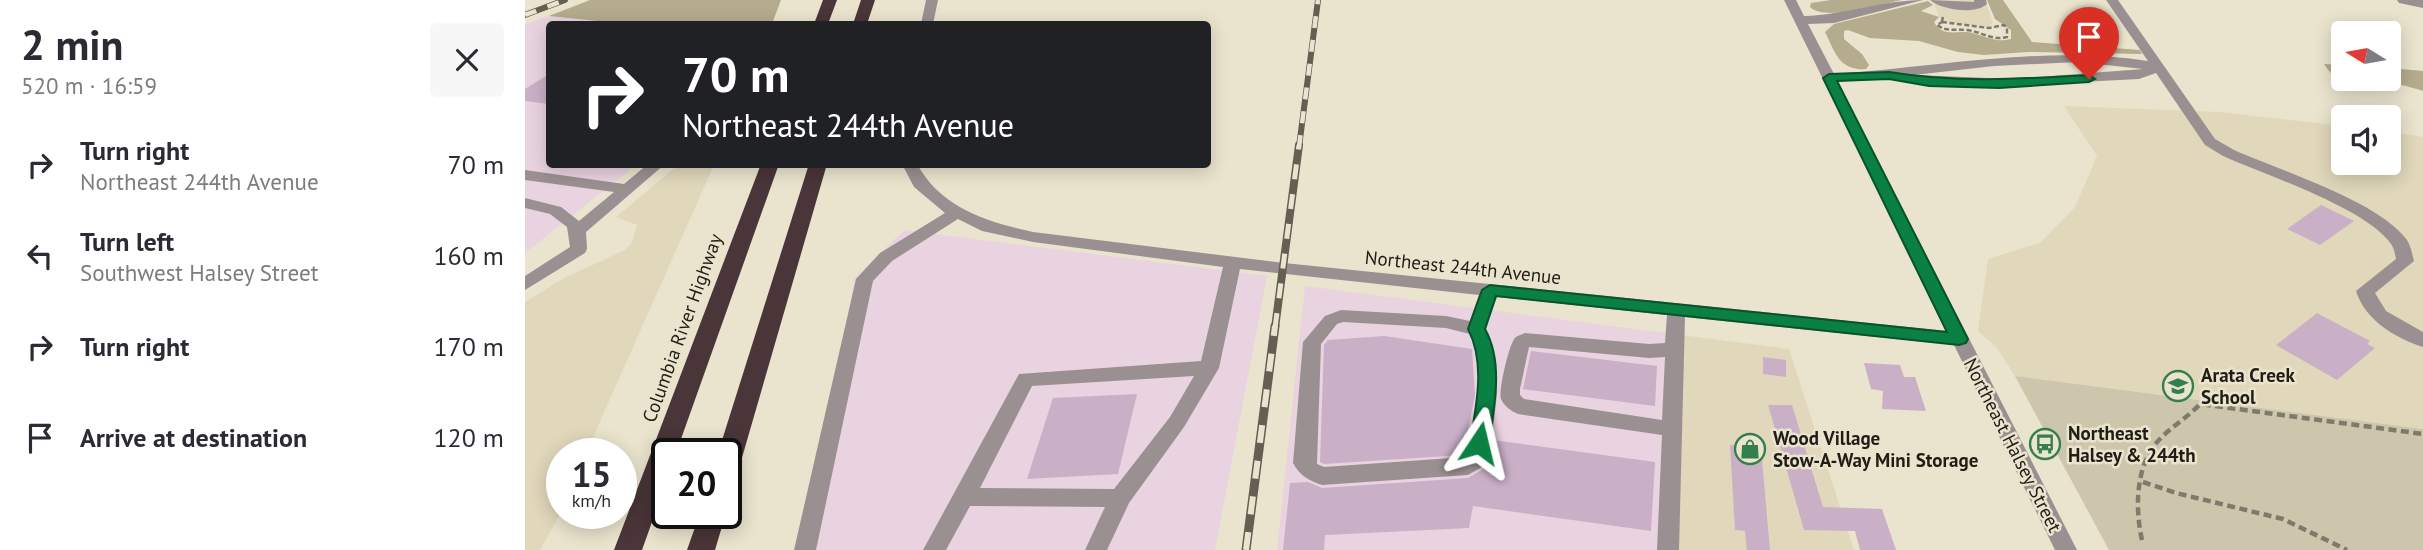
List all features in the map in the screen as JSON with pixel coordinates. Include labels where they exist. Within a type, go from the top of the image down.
[{"type":"highway","points":[[822,21],[830,0]]},
{"type":"highway","points":[[861,21],[868,0]]},
{"type":"highway","name":"Columbia River Highway","points":[[628,550],[769,168]]},
{"type":"highway","points":[[735,438],[817,168]]},
{"type":"highway","points":[[621,550],[642,513]]},
{"type":"highway","points":[[701,550],[708,529]]},
{"type":"highway","points":[[709,550],[711,529]]},
{"type":"street","points":[[928,21],[932,0]]},
{"type":"street","name":"Northeast Halsey Street","points":[[1790,0],[2066,550]]},
{"type":"street","points":[[1800,20],[1833,19],[1917,0]]},
{"type":"street","points":[[1937,0],[1946,4],[1976,6],[1981,4],[1980,0]]},
{"type":"street","points":[[2112,0],[2204,134],[2220,149],[2331,197],[2369,217],[2396,236],[2406,253],[2405,261],[2365,290],[2367,301],[2393,324],[2423,340]]},
{"type":"street","points":[[2403,0],[2423,4]]},
{"type":"street","points":[[1829,78],[1889,76],[1924,70],[2064,60],[2130,60],[2159,66]]},
{"type":"street","points":[[1889,76],[1929,82],[1999,84],[2140,75],[2159,66]]},
{"type":"street","points":[[578,230],[653,168]]},
{"type":"street","name":"Northeast 244th Avenue","points":[[912,168],[931,195],[961,215],[988,227],[1033,237],[1233,264],[1959,339]]},
{"type":"street","points":[[525,175],[628,189]]},
{"type":"street","points":[[525,203],[559,211],[568,216],[578,230],[579,249],[525,284]]},
{"type":"street","points":[[805,550],[865,279],[886,257],[961,215]]},
{"type":"street","points":[[1096,550],[1120,498],[1177,422],[1209,368],[1233,264]]},
{"type":"street","points":[[1477,329],[1446,322],[1341,316],[1331,320],[1312,342],[1304,463],[1310,470],[1322,476],[1468,467],[1475,461],[1487,398],[1485,345],[1477,329],[1490,290]]},
{"type":"street","points":[[1668,550],[1676,310]]},
{"type":"street","points":[[1672,429],[1518,406],[1510,397],[1510,389],[1521,343],[1525,340],[1649,351],[1675,349]]},
{"type":"street","points":[[934,550],[1026,380],[1209,368]]},
{"type":"street","points":[[964,497],[1120,498]]},
{"type":"path","points":[[1942,14],[1942,22],[1990,38],[2007,37],[2007,27],[2004,25],[1994,25],[1989,29],[1966,28]]},
{"type":"path","points":[[2142,540],[2136,510],[2146,456],[2157,442],[2190,416],[2200,404],[2274,411],[2423,434]]},
{"type":"path","points":[[2143,482],[2197,501],[2274,516],[2325,536],[2347,550]]},
{"type":"shaded area","points":[[590,0],[781,0],[773,21],[597,21],[549,16]]},
{"type":"shaded area","points":[[1831,0],[1902,0],[1828,13],[1810,7],[1811,3]]},
{"type":"shaded area","points":[[1933,0],[1985,0],[1993,23],[1988,27],[1945,22],[1940,20]]},
{"type":"shaded area","points":[[1987,0],[2003,0],[2032,42],[2140,50],[2142,54],[2028,52],[1984,55],[1958,52],[1919,41],[1870,38],[1844,31],[1844,39],[1862,54],[1869,65],[1866,69],[1857,69],[1839,59],[1825,32],[1834,24],[1928,1],[1933,5],[1921,11],[1939,17],[1934,22],[1942,30],[1968,32],[1997,40],[2011,39],[2011,30],[1995,19]]},
{"type":"shaded area","points":[[549,16],[597,21],[546,21],[546,168],[632,168],[525,253],[525,24]]},
{"type":"shaded area","points":[[2401,69],[2423,71],[2423,91],[2401,85]]},
{"type":"shaded area","points":[[2064,106],[2219,112],[2331,125],[2331,175],[2401,175],[2401,133],[2423,137],[2423,429],[2015,376],[1997,348],[1978,331],[1988,259],[2040,243],[2075,207],[2097,156]]},
{"type":"shaded area","points":[[674,168],[713,168],[593,438],[546,438],[546,529],[552,529],[540,550],[525,550],[525,302],[564,278],[625,250],[632,243],[637,225],[616,217]]},
{"type":"shaded area","points":[[904,230],[1267,276],[1215,550],[810,550],[854,279]]},
{"type":"shaded area","points":[[1305,286],[1681,335],[1676,550],[1277,550]]},
{"type":"shaded area","name":"Wood Village Stow-A-Way Mini Storage","points":[[1681,335],[1789,349],[1854,550],[1676,550]]},
{"type":"shaded area","points":[[2015,376],[2423,429],[2423,550],[2109,550]]},
{"type":"building","points":[[546,76],[546,104],[525,101],[525,89]]},
{"type":"building","points":[[2321,205],[2354,221],[2320,245],[2287,229]]},
{"type":"building","points":[[2317,313],[2370,341],[2367,344],[2375,348],[2337,380],[2276,345]]},
{"type":"building","points":[[1384,336],[1472,349],[1475,395],[1463,455],[1324,464],[1320,462],[1324,345],[1328,340]]},
{"type":"building","points":[[1531,351],[1657,366],[1655,406],[1523,389]]},
{"type":"building","points":[[1763,357],[1786,360],[1786,377],[1763,374]]},
{"type":"building","points":[[1864,363],[1900,365],[1904,377],[1915,377],[1926,411],[1882,409],[1883,391],[1871,389]]},
{"type":"building","points":[[1137,394],[1118,474],[1027,479],[1053,398]]},
{"type":"building","points":[[1768,405],[1792,405],[1823,507],[1882,509],[1896,550],[1860,550],[1855,531],[1804,530]]},
{"type":"building","points":[[1493,440],[1655,462],[1651,531],[1473,506],[1469,528],[1325,535],[1324,550],[1283,550],[1290,483],[1308,482],[1322,488],[1468,478],[1485,468]]},
{"type":"building","points":[[1730,445],[1761,448],[1770,550],[1747,550],[1745,531],[1735,530]]},
{"type":"railway","points":[[525,15],[565,0]]},
{"type":"railway","points":[[1299,147],[1318,0]]},
{"type":"railway","points":[[1275,328],[1299,145]]},
{"type":"railway","points":[[1246,550],[1275,326]]},
{"type":"place","name":"Arata Creek School","points":[[2178,386]]},
{"type":"place","name":"Northeast Halsey & 244th","points":[[2045,444]]},
{"type":"place","name":"Wood Village Stow-A-Way Mini Storage","points":[[1750,449]]},
{"type":"route","points":[[1479,443],[1487,398],[1485,345],[1477,329],[1490,290],[1959,339],[1829,78],[1889,76],[1929,82],[1999,84],[2089,79]]}]
